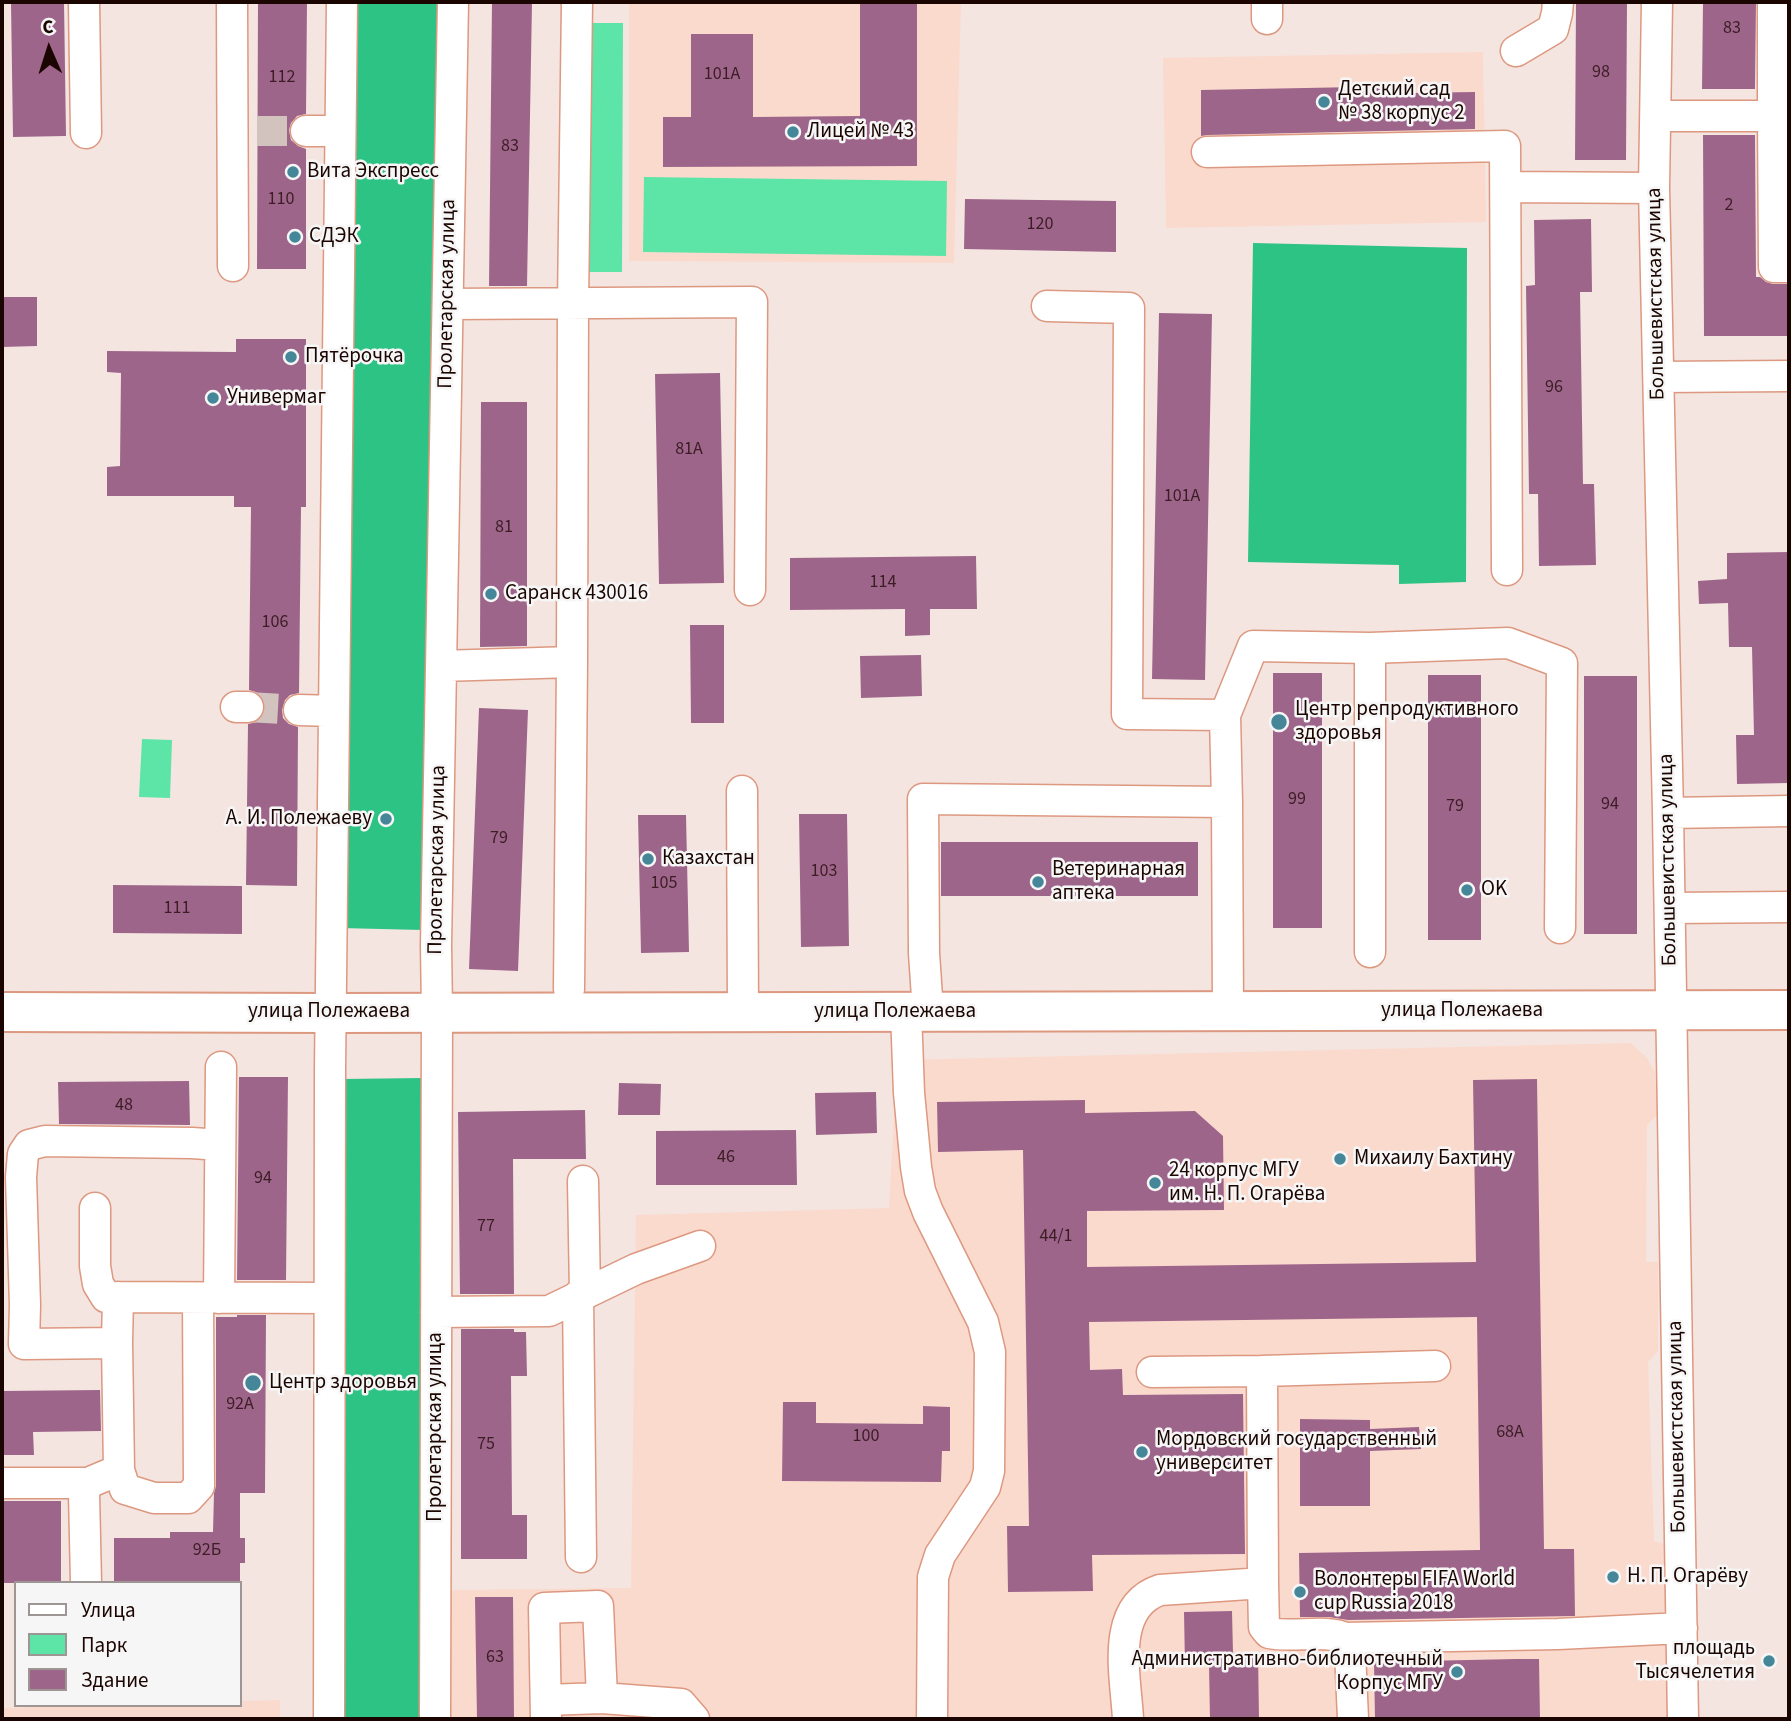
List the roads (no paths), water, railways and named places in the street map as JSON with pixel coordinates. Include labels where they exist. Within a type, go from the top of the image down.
[{"type":"main road","name":"улица Полежаева","points":[[2,1012],[1789,1010]]},
{"type":"street","points":[[84,2],[86,133]]},
{"type":"street","points":[[232,2],[245,131],[233,266]]},
{"type":"street","points":[[329,1719],[331,1013],[342,2]]},
{"type":"street","name":"Пролетарская улица","points":[[435,1719],[436,945],[453,2]]},
{"type":"street","points":[[569,989],[577,2]]},
{"type":"street","points":[[1516,51],[1553,29],[1558,2]]},
{"type":"street","name":"Большевистская улица","points":[[1657,2],[1654,188],[1660,377],[1683,1719]]},
{"type":"street","points":[[1773,2],[1774,267],[1789,267]]},
{"type":"street","points":[[1656,116],[1773,116]]},
{"type":"street","points":[[306,131],[340,131]]},
{"type":"street","points":[[1207,152],[1505,146],[1507,570]]},
{"type":"street","points":[[1506,187],[1654,188]]},
{"type":"street","points":[[448,304],[752,302],[750,590]]},
{"type":"street","points":[[1047,306],[1129,308],[1127,714],[1224,715]]},
{"type":"street","points":[[1660,377],[1789,376]]},
{"type":"street","points":[[1227,1012],[1227,803],[1224,715],[1253,646],[1370,648],[1508,643],[1562,663],[1560,928]]},
{"type":"street","points":[[1370,648],[1370,952]]},
{"type":"street","points":[[441,666],[572,662]]},
{"type":"street","points":[[299,710],[334,711]]},
{"type":"street","points":[[742,791],[743,1012]]},
{"type":"street","points":[[932,1719],[933,1577],[940,1555],[985,1487],[989,1471],[990,1352],[983,1322],[928,1212],[920,1191],[916,1167],[909,1093],[924,953],[923,799],[1227,803]]},
{"type":"street","points":[[1668,813],[1789,811]]},
{"type":"street","points":[[1670,908],[1789,907]]},
{"type":"street","points":[[118,1297],[118,1470],[125,1489],[154,1498],[188,1498],[200,1486],[208,1298],[220,1145],[221,1067]]},
{"type":"street","points":[[117,1343],[13,1343],[23,1154],[29,1145],[44,1141],[220,1145]]},
{"type":"street","points":[[581,1557],[583,1181]]},
{"type":"street","points":[[95,1208],[95,1266],[98,1284],[106,1297],[330,1298]]},
{"type":"street","points":[[436,1312],[549,1311],[636,1269],[700,1246]]},
{"type":"street","points":[[1152,1372],[1435,1367]]},
{"type":"street","points":[[1262,1371],[1264,1626],[1269,1633],[1334,1635],[1345,1638],[1558,1634],[1682,1628]]},
{"type":"street","points":[[2,1483],[88,1483],[118,1470]]},
{"type":"street","points":[[86,1581],[84,1493],[88,1483]]},
{"type":"street","points":[[1128,1719],[1125,1633],[1135,1609],[1147,1595],[1160,1590],[1263,1583]]},
{"type":"street","points":[[601,1698],[598,1606],[544,1608],[546,1710],[601,1698],[681,1704],[694,1719]]},
{"type":"street","points":[[1345,1638],[1349,1642],[1350,1651],[1353,1719]]},
{"type":"tunnel","points":[[257,131],[306,131]]},
{"type":"tunnel","points":[[248,707],[299,710]]},
{"type":"place","name":"Детский сад № 38 корпус 2","points":[[1324,102]]},
{"type":"place","name":"Лицей № 43","points":[[793,132]]},
{"type":"place","name":"Вита Экспресс","points":[[293,172]]},
{"type":"place","name":"СДЭК","points":[[295,237]]},
{"type":"place","name":"Пятёрочка","points":[[291,357]]},
{"type":"place","name":"Универмаг","points":[[213,398]]},
{"type":"place","name":"Саранск 430016","points":[[491,594]]},
{"type":"place","name":"Центр репродуктивного здоровья","points":[[1279,722]]},
{"type":"place","name":"А. И. Полежаеву","points":[[386,819]]},
{"type":"place","name":"Казахстан","points":[[648,859]]},
{"type":"place","name":"Ветеринарная аптека","points":[[1038,882]]},
{"type":"place","name":"OK","points":[[1467,890]]},
{"type":"place","name":"Михаилу Бахтину","points":[[1340,1159]]},
{"type":"place","name":"24 корпус МГУ им. Н. П. Огарёва","points":[[1155,1183]]},
{"type":"place","name":"Центр здоровья","points":[[253,1383]]},
{"type":"place","name":"Мордовский государственный университет","points":[[1142,1452]]},
{"type":"place","name":"Н. П. Огарёву","points":[[1613,1577]]},
{"type":"place","name":"Волонтеры FIFA World cup Russia 2018","points":[[1300,1592]]},
{"type":"place","name":"площадь Тысячелетия","points":[[1769,1661]]},
{"type":"place","name":"Административно-библиотечный Корпус МГУ","points":[[1457,1672]]}]
